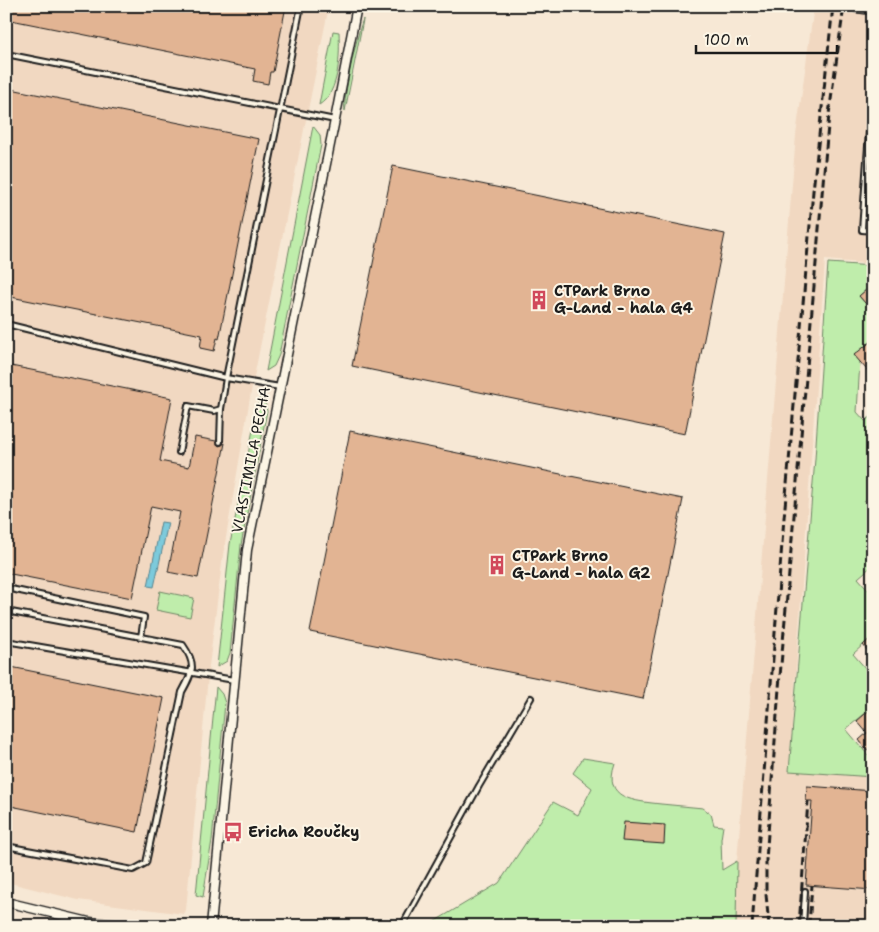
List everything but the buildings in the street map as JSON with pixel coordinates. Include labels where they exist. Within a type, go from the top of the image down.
[{"type":"street","name":"VLASTIMILA PECHA","points":[[211,926],[247,550],[336,120],[356,6]]},
{"type":"street","points":[[853,7],[873,10]]},
{"type":"street","points":[[6,902],[89,924],[131,926]]},
{"type":"lane","points":[[220,442],[221,409],[226,378],[282,109],[301,6]]},
{"type":"lane","points":[[6,54],[336,120]]},
{"type":"lane","points":[[873,78],[862,230],[873,231]]},
{"type":"lane","points":[[6,324],[226,378],[280,387]]},
{"type":"lane","points":[[179,452],[188,406],[214,411],[221,409]]},
{"type":"lane","points":[[6,588],[144,617],[141,637]]},
{"type":"lane","points":[[6,611],[183,645],[191,656],[192,672],[182,692],[146,863],[133,870],[6,846]]},
{"type":"lane","points":[[6,641],[234,680]]},
{"type":"lane","points":[[402,926],[479,786],[531,698]]},
{"type":"lane","points":[[803,926],[805,891]]},
{"type":"shaded area","points":[[6,6],[329,6],[251,392],[223,555],[209,666],[186,910],[184,914],[78,900],[6,882]]},
{"type":"shaded area","points":[[814,6],[873,6],[873,264],[825,260],[789,770],[873,777],[873,926],[736,926],[737,861],[796,135]]},
{"type":"green space","points":[[363,19],[345,111],[348,81]]},
{"type":"green space","points":[[333,31],[339,32],[337,72],[331,91],[319,105]]},
{"type":"green space","points":[[313,126],[320,135],[321,145],[279,355],[274,366],[266,371]]},
{"type":"green space","points":[[828,263],[873,266],[873,284],[859,296],[873,312],[873,340],[854,355],[860,361],[857,412],[865,421],[873,415],[873,494],[864,501],[873,512],[873,565],[858,578],[873,595],[873,636],[853,654],[873,677],[873,707],[846,729],[873,761],[873,777],[789,771],[815,459]]},
{"type":"green space","points":[[260,395],[265,402],[267,411],[241,545],[230,653],[227,661],[217,667],[230,544]]},
{"type":"green space","points":[[160,591],[194,598],[190,617],[156,610]]},
{"type":"green space","points":[[216,687],[222,694],[225,703],[212,840],[203,897],[196,895]]},
{"type":"green space","points":[[583,758],[615,763],[612,775],[613,785],[623,796],[641,802],[703,808],[711,814],[714,825],[723,826],[721,839],[722,870],[737,861],[736,926],[427,926],[499,883],[553,802],[578,815],[592,788],[573,773]]},
{"type":"water","points":[[161,522],[168,523],[154,587],[148,586]]},
{"type":"railway","points":[[752,926],[784,518],[813,191],[833,6]]},
{"type":"railway","points":[[769,926],[766,894],[766,860],[779,688],[829,114],[844,6]]},
{"type":"railway","points":[[799,926],[808,801]]},
{"type":"railway","points":[[809,926],[812,885]]},
{"type":"place","name":"CTPark Brno G-Land - hala G4","points":[[539,300]]},
{"type":"place","name":"CTPark Brno G-Land - hala G2","points":[[497,565]]},
{"type":"place","name":"Ericha Roučky","points":[[233,832]]}]
